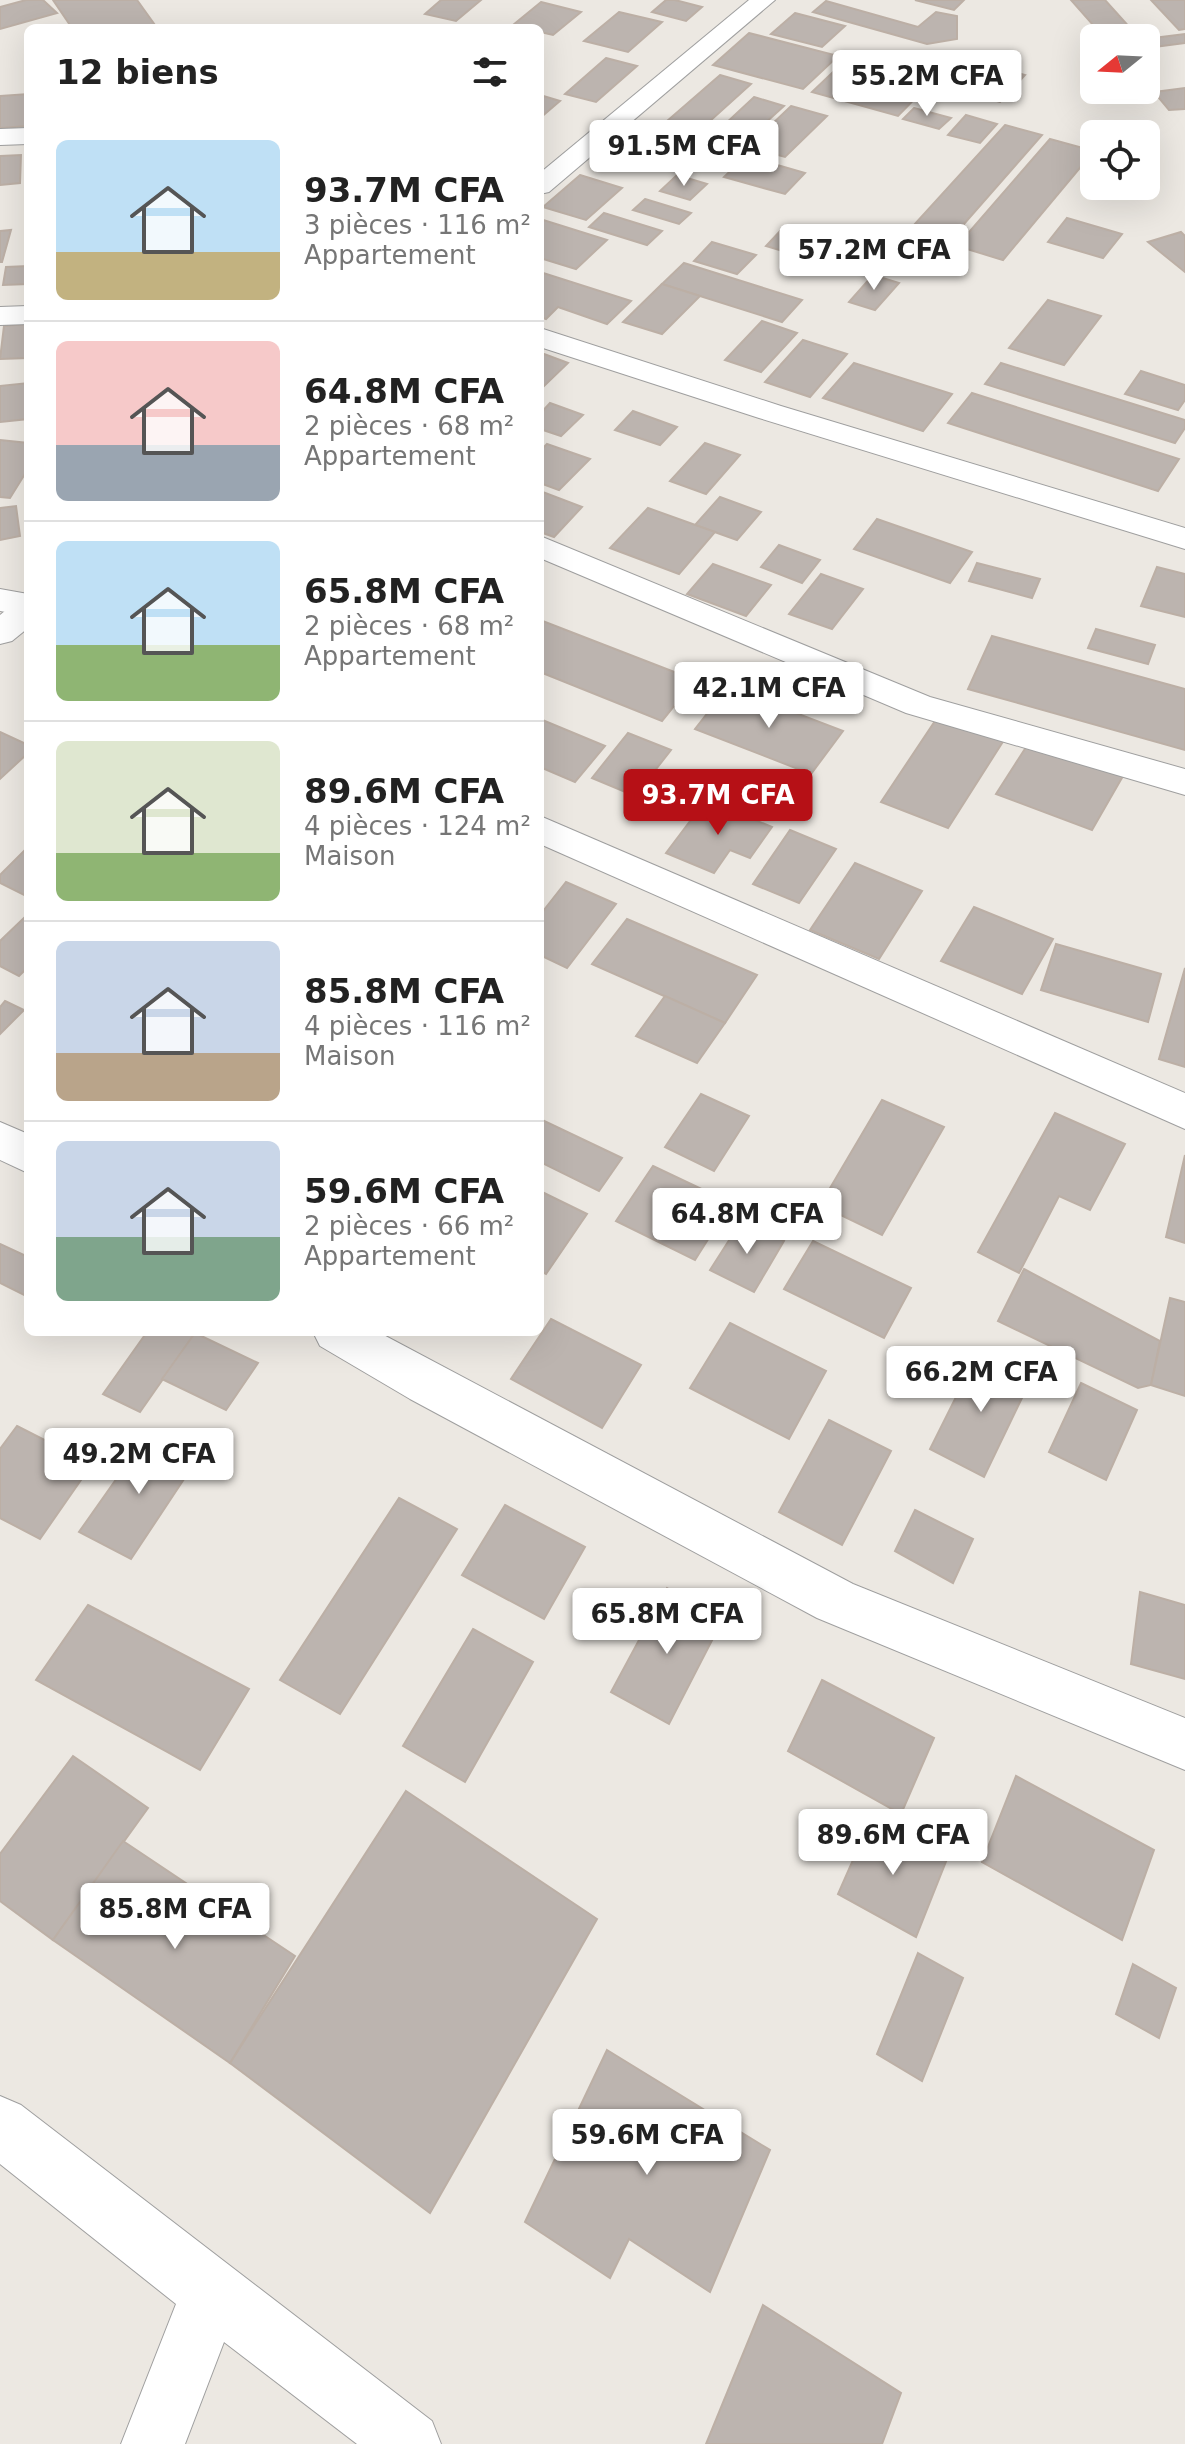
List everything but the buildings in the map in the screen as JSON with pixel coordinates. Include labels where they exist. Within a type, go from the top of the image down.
[{"type":"street","points":[[544,183],[763,0]]},
{"type":"street","points":[[0,137],[24,136]]},
{"type":"street","points":[[0,316],[24,315]]},
{"type":"street","points":[[544,338],[770,412],[1185,539]]},
{"type":"street","points":[[544,548],[918,705],[1185,782]]},
{"type":"street","points":[[0,600],[24,607]]},
{"type":"street","points":[[0,633],[24,612]]},
{"type":"street","points":[[544,831],[1185,1112]]},
{"type":"street","points":[[0,1139],[24,1153]]},
{"type":"street","points":[[343,1336],[427,1384],[835,1601],[1185,1744]]},
{"type":"street","points":[[0,2126],[409,2444]]},
{"type":"street","points":[[153,2444],[211,2293]]}]
